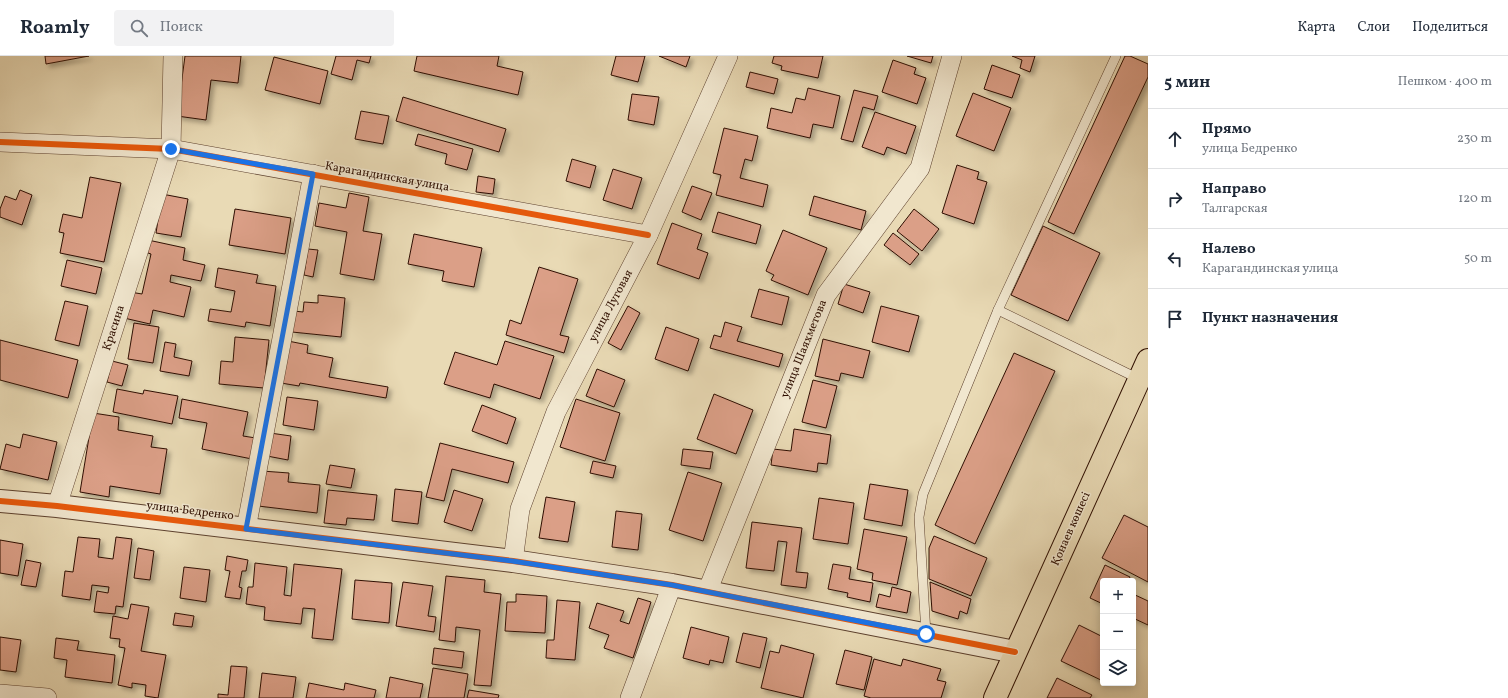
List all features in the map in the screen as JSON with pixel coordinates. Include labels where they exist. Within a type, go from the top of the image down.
[{"type":"main road","name":"Қонаев көшесі","points":[[995,698],[1144,369]]},
{"type":"street","name":"Красина","points":[[57,506],[171,149],[173,56]]},
{"type":"street","name":"улица Луговая","points":[[512,561],[520,509],[556,412],[648,235],[728,56]]},
{"type":"street","name":"улица Шаяхметова","points":[[707,592],[826,295],[920,168],[952,56]]},
{"type":"street","name":"Карагандинская улица","points":[[0,142],[171,149],[648,235]]},
{"type":"street","points":[[246,529],[313,174]]},
{"type":"street","name":"улица Бедренко","points":[[0,502],[57,506],[512,561],[672,585],[1015,652]]},
{"type":"street","points":[[630,698],[672,585]]},
{"type":"street","points":[[0,694],[47,698]]},
{"type":"lane","points":[[926,634],[920,506],[998,310],[1116,56]]},
{"type":"lane","points":[[998,310],[1144,369]]},
{"type":"building","points":[[45,56],[89,56],[46,64]]},
{"type":"building","points":[[185,56],[241,56],[238,83],[211,80],[206,120],[177,116]]},
{"type":"building","points":[[336,56],[371,56],[369,63],[357,60],[352,80],[331,74]]},
{"type":"building","points":[[417,56],[499,56],[497,66],[523,72],[518,95],[414,71]]},
{"type":"building","points":[[616,56],[645,56],[638,82],[611,75]]},
{"type":"building","points":[[659,56],[690,56],[686,67]]},
{"type":"building","points":[[774,56],[823,56],[818,78],[781,70],[782,66],[772,63]]},
{"type":"building","points":[[907,56],[933,56],[931,63]]},
{"type":"building","points":[[1012,56],[1035,56],[1030,72],[1020,68],[1022,60]]},
{"type":"building","points":[[1125,56],[1130,56],[1148,64],[1148,77],[1074,234],[1048,222]]},
{"type":"building","points":[[274,57],[328,71],[320,104],[265,90]]},
{"type":"building","points":[[893,60],[916,68],[914,74],[926,78],[917,104],[882,92]]},
{"type":"building","points":[[992,65],[1020,75],[1012,98],[984,89]]},
{"type":"building","points":[[750,72],[778,79],[774,94],[746,87]]},
{"type":"building","points":[[808,88],[840,96],[833,128],[813,124],[810,138],[767,128],[771,108],[792,113],[796,98],[805,100]]},
{"type":"building","points":[[854,90],[878,96],[874,110],[863,107],[853,142],[841,139]]},
{"type":"building","points":[[973,93],[1011,108],[994,151],[956,136]]},
{"type":"building","points":[[632,94],[659,97],[654,125],[628,120]]},
{"type":"building","points":[[403,97],[506,129],[499,152],[396,121]]},
{"type":"building","points":[[361,111],[389,116],[383,144],[355,139]]},
{"type":"building","points":[[875,112],[916,126],[906,154],[887,147],[884,155],[862,147]]},
{"type":"building","points":[[724,128],[758,136],[752,161],[745,159],[740,178],[768,185],[763,207],[716,195],[721,175],[713,173]]},
{"type":"building","points":[[418,134],[473,149],[467,170],[445,164],[447,154],[415,145]]},
{"type":"building","points":[[572,159],[596,166],[590,188],[566,181]]},
{"type":"building","points":[[957,165],[979,172],[977,179],[987,182],[974,224],[942,213]]},
{"type":"building","points":[[613,169],[642,178],[632,209],[603,200]]},
{"type":"building","points":[[478,176],[495,179],[493,194],[476,192]]},
{"type":"building","points":[[90,177],[121,183],[104,262],[60,253],[64,233],[59,232],[63,214],[82,218]]},
{"type":"building","points":[[692,186],[712,193],[701,220],[682,212]]},
{"type":"building","points":[[20,190],[32,195],[22,225],[0,217],[0,209],[5,196],[16,200]]},
{"type":"building","points":[[349,193],[369,197],[363,231],[382,234],[374,280],[340,274],[347,232],[315,226],[319,203],[346,208]]},
{"type":"building","points":[[162,194],[188,199],[181,237],[156,233]]},
{"type":"building","points":[[814,196],[866,211],[861,230],[809,215]]},
{"type":"building","points":[[235,209],[291,218],[285,254],[229,245]]},
{"type":"building","points":[[914,209],[939,229],[922,251],[897,231]]},
{"type":"building","points":[[718,212],[761,225],[756,244],[712,232]]},
{"type":"building","points":[[672,223],[702,234],[697,249],[708,253],[699,279],[657,264]]},
{"type":"building","points":[[1043,226],[1100,253],[1068,321],[1011,295]]},
{"type":"building","points":[[783,230],[827,248],[808,295],[771,280],[774,275],[766,271]]},
{"type":"building","points":[[893,233],[919,254],[910,265],[884,245]]},
{"type":"building","points":[[414,234],[482,248],[474,287],[442,281],[444,271],[408,264]]},
{"type":"building","points":[[148,240],[185,248],[183,260],[205,265],[201,281],[171,275],[170,282],[191,287],[184,317],[153,310],[150,324],[124,318],[130,292],[142,294],[151,254],[145,252]]},
{"type":"building","points":[[308,249],[318,250],[313,277],[304,275]]},
{"type":"building","points":[[67,260],[102,268],[96,294],[61,286]]},
{"type":"building","points":[[539,267],[578,279],[560,335],[569,337],[564,353],[506,335],[510,320],[521,324]]},
{"type":"building","points":[[218,268],[258,275],[256,283],[276,286],[270,326],[246,322],[245,327],[208,321],[210,309],[231,312],[235,291],[215,287]]},
{"type":"building","points":[[844,284],[870,292],[863,313],[838,304]]},
{"type":"building","points":[[759,289],[789,297],[782,325],[751,317]]},
{"type":"building","points":[[318,295],[345,298],[341,337],[292,332],[294,311],[303,312],[304,302],[318,303]]},
{"type":"building","points":[[65,301],[88,306],[79,346],[55,340]]},
{"type":"building","points":[[628,306],[640,313],[621,350],[608,343]]},
{"type":"building","points":[[881,306],[919,316],[909,352],[872,342]]},
{"type":"building","points":[[725,322],[742,327],[737,341],[783,354],[779,367],[710,348],[714,335],[721,337]]},
{"type":"building","points":[[134,323],[159,327],[153,363],[128,359]]},
{"type":"building","points":[[666,327],[699,339],[688,371],[655,359]]},
{"type":"building","points":[[235,337],[269,340],[264,388],[219,384],[221,361],[233,362]]},
{"type":"building","points":[[823,339],[870,351],[863,378],[841,373],[839,381],[815,376]]},
{"type":"building","points":[[0,340],[78,360],[68,398],[0,380]]},
{"type":"building","points":[[288,341],[308,345],[307,353],[333,358],[329,377],[388,387],[386,398],[300,383],[299,386],[281,383]]},
{"type":"building","points":[[505,341],[554,356],[540,399],[494,384],[490,398],[444,384],[455,352],[497,365]]},
{"type":"building","points":[[165,342],[176,344],[174,357],[192,361],[189,376],[160,371]]},
{"type":"building","points":[[1014,353],[1055,371],[975,544],[935,525]]},
{"type":"building","points":[[112,361],[128,365],[122,386],[107,382]]},
{"type":"building","points":[[597,369],[625,380],[614,407],[586,396]]},
{"type":"building","points":[[813,380],[837,386],[826,428],[802,422]]},
{"type":"building","points":[[117,389],[143,394],[144,390],[178,396],[172,424],[113,412]]},
{"type":"building","points":[[714,394],[753,410],[736,454],[697,439]]},
{"type":"building","points":[[287,397],[318,401],[314,430],[283,425]]},
{"type":"building","points":[[182,399],[248,412],[243,436],[256,438],[252,459],[202,449],[207,423],[179,418]]},
{"type":"building","points":[[576,399],[620,413],[605,461],[560,447]]},
{"type":"building","points":[[482,405],[516,418],[507,444],[472,431]]},
{"type":"building","points":[[93,413],[119,417],[118,430],[153,436],[151,447],[167,449],[160,494],[110,486],[109,497],[80,492]]},
{"type":"building","points":[[794,429],[831,435],[827,464],[818,463],[817,472],[771,465],[773,449],[791,451]]},
{"type":"building","points":[[270,433],[291,436],[288,460],[267,456]]},
{"type":"building","points":[[23,434],[57,442],[48,480],[0,469],[6,444],[20,448]]},
{"type":"building","points":[[440,443],[514,462],[508,483],[452,469],[444,501],[426,497]]},
{"type":"building","points":[[683,449],[713,452],[710,469],[681,465]]},
{"type":"building","points":[[593,461],[616,466],[613,478],[590,473]]},
{"type":"building","points":[[330,465],[355,469],[351,488],[326,484]]},
{"type":"building","points":[[262,471],[289,473],[288,482],[320,485],[317,513],[258,506]]},
{"type":"building","points":[[688,472],[722,483],[703,541],[669,530]]},
{"type":"building","points":[[870,484],[908,490],[902,526],[864,519]]},
{"type":"building","points":[[395,489],[422,492],[418,524],[392,521]]},
{"type":"building","points":[[328,490],[377,495],[374,520],[347,518],[346,525],[324,523]]},
{"type":"building","points":[[454,490],[483,499],[472,531],[444,522]]},
{"type":"building","points":[[546,497],[575,502],[568,542],[539,538]]},
{"type":"building","points":[[819,498],[854,503],[848,544],[813,539]]},
{"type":"building","points":[[616,511],[642,514],[638,550],[612,547]]},
{"type":"building","points":[[1124,515],[1148,527],[1148,582],[1102,558]]},
{"type":"building","points":[[752,522],[802,528],[796,572],[808,573],[806,588],[781,585],[787,542],[778,541],[774,571],[746,568]]},
{"type":"building","points":[[864,529],[907,537],[897,585],[872,580],[873,573],[857,569]]},
{"type":"building","points":[[934,536],[987,558],[971,596],[929,579],[929,548]]},
{"type":"building","points":[[78,537],[100,539],[98,557],[113,559],[116,537],[132,539],[123,607],[116,606],[115,614],[94,612],[97,591],[108,593],[109,587],[92,585],[90,600],[62,596],[65,571],[73,572]]},
{"type":"building","points":[[0,540],[23,544],[18,576],[0,573]]},
{"type":"building","points":[[138,548],[154,551],[150,580],[134,578]]},
{"type":"building","points":[[227,556],[248,560],[246,571],[242,571],[239,587],[242,588],[240,599],[225,597],[230,571],[225,570]]},
{"type":"building","points":[[26,560],[41,563],[36,587],[21,585]]},
{"type":"building","points":[[255,563],[287,567],[284,595],[291,596],[294,564],[342,569],[333,640],[312,638],[315,609],[303,608],[301,624],[264,620],[265,607],[246,604],[248,587],[253,587]]},
{"type":"building","points":[[833,564],[851,567],[849,579],[873,583],[870,602],[847,597],[848,593],[828,589]]},
{"type":"building","points":[[1105,565],[1130,577],[1100,578],[1100,603],[1090,598]]},
{"type":"building","points":[[184,567],[210,570],[206,602],[180,598]]},
{"type":"building","points":[[446,576],[485,580],[484,592],[501,594],[491,686],[474,685],[480,630],[456,627],[455,642],[439,640]]},
{"type":"building","points":[[355,580],[392,583],[389,623],[352,619]]},
{"type":"building","points":[[403,582],[433,586],[428,616],[436,617],[434,632],[396,626]]},
{"type":"building","points":[[930,582],[971,599],[967,614],[960,611],[958,619],[932,611]]},
{"type":"building","points":[[892,587],[911,592],[907,613],[876,607],[879,594],[890,597]]},
{"type":"building","points":[[516,594],[547,596],[545,633],[505,631],[507,602],[516,602]]},
{"type":"building","points":[[1136,595],[1148,601],[1148,625],[1136,619]]},
{"type":"building","points":[[638,598],[651,602],[633,658],[604,648],[609,635],[589,628],[597,603],[624,611],[620,621],[629,624]]},
{"type":"building","points":[[557,600],[580,602],[575,660],[546,658],[547,640],[554,640]]},
{"type":"building","points":[[131,604],[149,607],[141,651],[166,655],[158,698],[145,696],[146,685],[132,683],[132,688],[118,685],[125,648],[119,647],[120,639],[110,638],[113,616],[128,619]]},
{"type":"building","points":[[175,613],[194,616],[192,627],[173,625]]},
{"type":"building","points":[[1079,625],[1100,636],[1100,680],[1061,661]]},
{"type":"building","points":[[691,627],[729,637],[723,663],[710,660],[709,665],[683,658]]},
{"type":"building","points":[[743,633],[767,638],[760,668],[736,662]]},
{"type":"building","points":[[0,637],[21,640],[16,672],[0,670]]},
{"type":"building","points":[[56,638],[79,641],[77,650],[115,655],[112,683],[65,677],[67,660],[54,658]]},
{"type":"building","points":[[781,645],[814,654],[803,698],[761,688],[770,651],[779,653]]},
{"type":"building","points":[[434,648],[464,652],[462,668],[432,664]]},
{"type":"building","points":[[845,650],[872,657],[864,690],[836,684]]},
{"type":"building","points":[[874,659],[901,666],[903,659],[941,669],[937,680],[946,682],[941,698],[871,698],[864,696]]},
{"type":"building","points":[[231,666],[247,667],[244,698],[218,698],[218,694],[228,695]]},
{"type":"building","points":[[433,668],[468,674],[464,698],[428,698]]},
{"type":"building","points":[[262,673],[296,677],[293,698],[259,698]]},
{"type":"building","points":[[390,677],[423,684],[420,698],[386,698]]},
{"type":"building","points":[[1057,678],[1092,695],[1090,698],[1047,698]]},
{"type":"building","points":[[309,683],[344,690],[345,683],[376,690],[374,698],[306,698]]},
{"type":"building","points":[[469,690],[499,695],[498,698],[467,698]]},
{"type":"cycle path","points":[[0,142],[171,149],[648,235]]},
{"type":"cycle path","points":[[0,501],[57,506],[513,561],[672,585],[1015,652]]},
{"type":"route","points":[[171,149],[313,174],[246,529],[512,561],[672,585],[926,634]]}]
